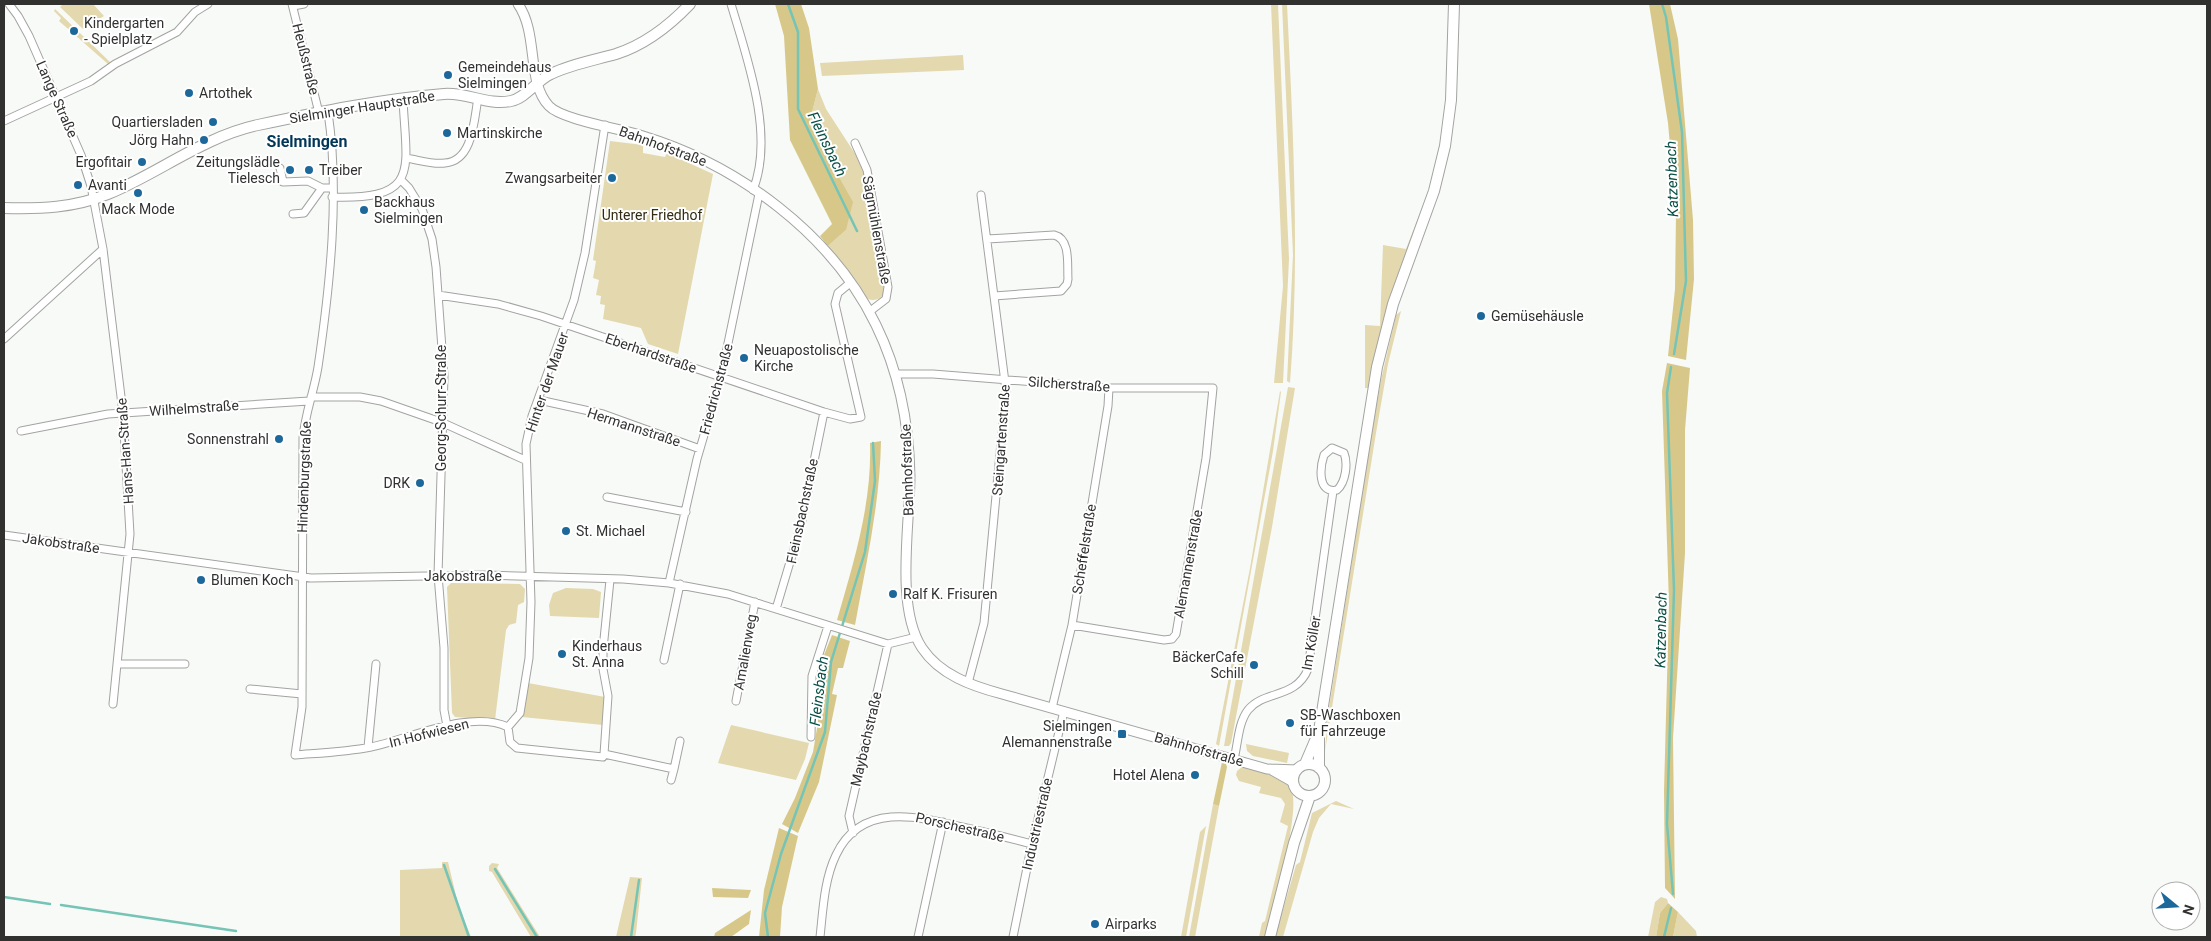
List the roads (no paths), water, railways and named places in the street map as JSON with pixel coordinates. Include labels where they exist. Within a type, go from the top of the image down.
[{"type":"main road","points":[[538,81],[553,72],[629,49],[670,22],[690,4]]},
{"type":"main road","points":[[1298,792],[1310,796],[1317,793],[1324,784],[1324,775],[1319,768],[1319,731],[1378,367],[1393,304],[1434,191],[1445,146],[1451,100],[1454,4]]},
{"type":"main road","name":"Sielminger Hauptstraße","points":[[4,208],[58,207],[94,199],[235,131],[324,112],[403,99],[453,94],[497,102],[512,101],[538,81]]},
{"type":"main road","points":[[1298,829],[1298,792],[1293,782],[1319,731]]},
{"type":"main road","points":[[1301,767],[1319,768]]},
{"type":"main road","points":[[1270,937],[1298,829],[1310,796]]},
{"type":"street","points":[[4,121],[91,81],[115,64],[177,32],[195,12],[208,4]]},
{"type":"street","points":[[293,5],[304,4]]},
{"type":"street","name":"Bahnhofstraße","points":[[518,4],[530,28],[538,81],[545,101],[554,110],[650,138],[716,165],[756,192],[806,233],[850,283],[869,312],[883,340],[904,415],[909,450],[908,604],[916,637],[934,662],[968,683],[1064,712],[1270,769],[1293,782]]},
{"type":"street","name":"Friedrichstraße","points":[[669,583],[700,449],[721,377],[761,159],[760,136],[751,75],[731,4]]},
{"type":"street","name":"Lange Straße","points":[[11,5],[26,30],[56,96],[81,155],[94,199]]},
{"type":"street","name":"Heußstraße","points":[[293,5],[324,112]]},
{"type":"street","points":[[406,158],[444,164],[459,160],[464,154],[468,142],[478,98]]},
{"type":"street","points":[[332,197],[370,196],[393,187],[401,180],[406,158],[403,99]]},
{"type":"street","name":"Hindenburgstraße","points":[[295,755],[300,733],[302,694],[304,438],[310,399],[317,372],[325,306],[332,197],[324,112]]},
{"type":"street","name":"Hinter der Mauer","points":[[508,727],[520,713],[529,658],[530,577],[525,460],[529,430],[567,324],[585,253],[605,125]]},
{"type":"street","name":"Sägmühlenstraße","points":[[855,143],[866,170],[888,287],[886,298],[869,312]]},
{"type":"street","points":[[280,168],[282,182],[308,181],[322,188],[332,188]]},
{"type":"street","name":"Georg-Schurr-Straße","points":[[401,180],[416,198],[426,222],[434,253],[438,295],[444,376],[441,422],[438,576],[443,632],[444,710],[447,726]]},
{"type":"street","points":[[293,214],[304,213],[322,188]]},
{"type":"street","name":"Steingartenstraße","points":[[968,683],[984,623],[1004,430],[1006,380],[982,195]]},
{"type":"street","name":"Hans-Han-Straße","points":[[94,199],[103,249],[123,413],[130,512],[129,552],[113,704]]},
{"type":"street","points":[[987,239],[1054,235],[1059,236],[1065,243],[1068,278],[1067,284],[1061,291],[994,296]]},
{"type":"street","points":[[4,340],[103,249]]},
{"type":"street","name":"Eberhardstraße","points":[[438,295],[498,304],[567,324],[824,412],[850,419],[861,417],[835,304],[838,293],[850,283]]},
{"type":"street","name":"Silcherstraße","points":[[894,374],[932,374],[1109,388],[1213,388]]},
{"type":"street","name":"Scheffelstraße","points":[[1052,708],[1072,626],[1108,406],[1109,388]]},
{"type":"street","name":"Alemannenstraße","points":[[1072,626],[1164,640],[1172,639],[1176,634],[1205,465],[1213,388]]},
{"type":"street","name":"Wilhelmstraße","points":[[20,431],[78,418],[123,413],[310,399],[370,398],[441,422],[525,460]]},
{"type":"street","name":"Hermannstraße","points":[[539,400],[603,414],[700,449]]},
{"type":"street","name":"Fleinsbachstraße","points":[[776,609],[801,524],[824,412]]},
{"type":"street","name":"Im Köller","points":[[1332,448],[1336,448],[1344,453],[1346,461],[1343,483],[1337,490],[1333,491],[1322,483],[1321,474],[1324,454],[1332,448]]},
{"type":"street","name":"Im Köller","points":[[1234,760],[1246,712],[1254,705],[1296,686],[1308,669],[1333,491]]},
{"type":"street","points":[[606,496],[686,512]]},
{"type":"street","name":"Jakobstraße","points":[[4,535],[302,577],[338,579],[438,576],[530,577],[680,584],[728,594],[888,644]]},
{"type":"street","points":[[508,727],[510,742],[517,748],[603,758],[608,696],[603,669],[603,649],[610,580]]},
{"type":"street","points":[[664,660],[680,584]]},
{"type":"street","name":"Amalienweg","points":[[736,702],[755,602]]},
{"type":"street","points":[[812,737],[812,676],[831,626]]},
{"type":"street","points":[[888,644],[916,637]]},
{"type":"street","name":"Maybachstraße","points":[[853,832],[849,816],[888,644]]},
{"type":"street","points":[[118,664],[185,664]]},
{"type":"street","points":[[368,747],[376,664]]},
{"type":"street","points":[[250,689],[302,694]]},
{"type":"street","name":"Industriestraße","points":[[1013,937],[1032,844],[1064,712]]},
{"type":"street","name":"In Hofwiesen","points":[[295,755],[368,747],[447,726],[473,722],[502,724],[508,727]]},
{"type":"street","points":[[671,780],[680,741]]},
{"type":"street","points":[[604,754],[674,769]]},
{"type":"street","name":"Bahnhofstraße","points":[[1270,769],[1301,767]]},
{"type":"street","name":"Porschestraße","points":[[820,937],[831,867],[840,846],[853,832],[871,821],[891,816],[914,816],[1032,844]]},
{"type":"street","points":[[918,937],[943,822]]},
{"type":"waterway","name":"Fleinsbach","points":[[788,4],[798,32],[798,109],[857,231]]},
{"type":"waterway","name":"Katzenbach","points":[[1662,4],[1666,17],[1682,132],[1686,281],[1674,354]]},
{"type":"waterway","name":"Katzenbach","points":[[1671,367],[1667,393],[1674,590],[1667,824],[1673,894]]},
{"type":"waterway","name":"Fleinsbach","points":[[768,937],[765,913],[781,854],[825,732],[831,662],[865,552],[875,481],[873,443]]},
{"type":"waterway","points":[[444,865],[469,937]]},
{"type":"waterway","points":[[495,869],[537,937]]},
{"type":"waterway","points":[[631,937],[639,880]]},
{"type":"waterway","points":[[4,897],[50,904]]},
{"type":"waterway","points":[[61,905],[236,931]]},
{"type":"waterway","points":[[1664,937],[1671,908]]},
{"type":"place","name":"Kindergarten - Spielplatz","points":[[74,31]]},
{"type":"place","name":"Gemeindehaus Sielmingen","points":[[448,75]]},
{"type":"place","name":"Artothek","points":[[189,93]]},
{"type":"place","name":"Quartiersladen","points":[[213,122]]},
{"type":"place","name":"Martinskirche","points":[[447,133]]},
{"type":"place","name":"Jörg Hahn","points":[[204,140]]},
{"type":"place","name":"Ergofitair","points":[[142,162]]},
{"type":"place","name":"Zeitungslädle Tielesch","points":[[290,170]]},
{"type":"place","name":"Treiber","points":[[309,170]]},
{"type":"place","name":"Zwangsarbeiter","points":[[612,178]]},
{"type":"place","name":"Avanti","points":[[78,185]]},
{"type":"place","name":"Mack Mode","points":[[138,193]]},
{"type":"place","name":"Backhaus Sielmingen","points":[[364,210]]},
{"type":"place","name":"Gemüsehäusle","points":[[1481,316]]},
{"type":"place","name":"Neuapostolische Kirche","points":[[744,358]]},
{"type":"place","name":"Sonnenstrahl","points":[[279,439]]},
{"type":"place","name":"DRK","points":[[420,483]]},
{"type":"place","name":"St. Michael","points":[[566,531]]},
{"type":"place","name":"Blumen Koch","points":[[201,580]]},
{"type":"place","name":"Ralf K. Frisuren","points":[[893,594]]},
{"type":"place","name":"Kinderhaus St. Anna","points":[[562,654]]},
{"type":"place","name":"BäckerCafe Schill","points":[[1254,665]]},
{"type":"place","name":"SB-Waschboxen für Fahrzeuge","points":[[1290,723]]},
{"type":"place","name":"Sielmingen Alemannenstraße","points":[[1122,734]]},
{"type":"place","name":"Hotel Alena","points":[[1195,775]]},
{"type":"place","name":"Airparks","points":[[1095,924]]},
{"type":"district","name":"Sielmingen","points":[[307,141]]},
{"type":"park label","name":"Unterer Friedhof","points":[[652,215]]}]
